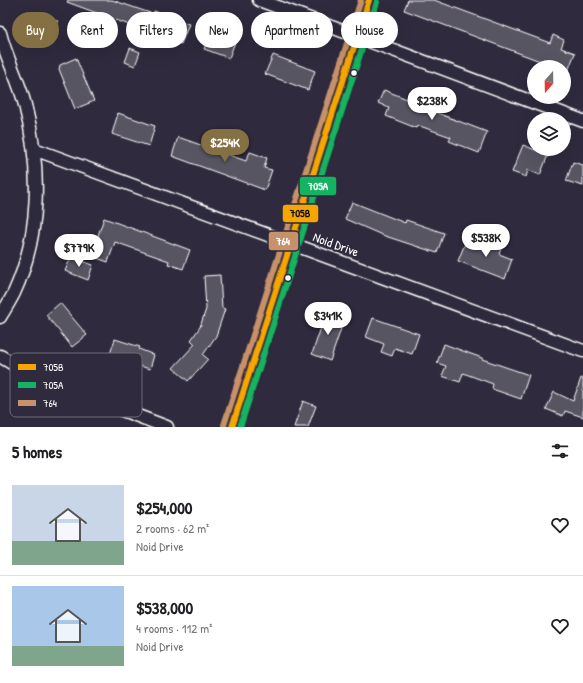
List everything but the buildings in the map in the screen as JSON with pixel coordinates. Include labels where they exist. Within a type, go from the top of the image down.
[{"type":"street","points":[[259,0],[341,31]]},
{"type":"street","points":[[365,12],[369,0]]},
{"type":"street","points":[[0,33],[25,104],[34,149],[36,206],[33,235],[25,264],[14,293],[0,317]]},
{"type":"street","points":[[232,427],[353,48]]},
{"type":"street","points":[[387,48],[583,121]]},
{"type":"street","name":"Noid Drive","points":[[34,149],[583,351]]},
{"type":"street","points":[[0,356],[10,362]]},
{"type":"street","points":[[141,417],[167,427]]},
{"type":"transit line","name":"764","points":[[224,425],[361,0]]},
{"type":"transit line","name":"705B","points":[[232,427],[369,0]]},
{"type":"transit line","name":"705A","points":[[240,427],[377,2]]}]
